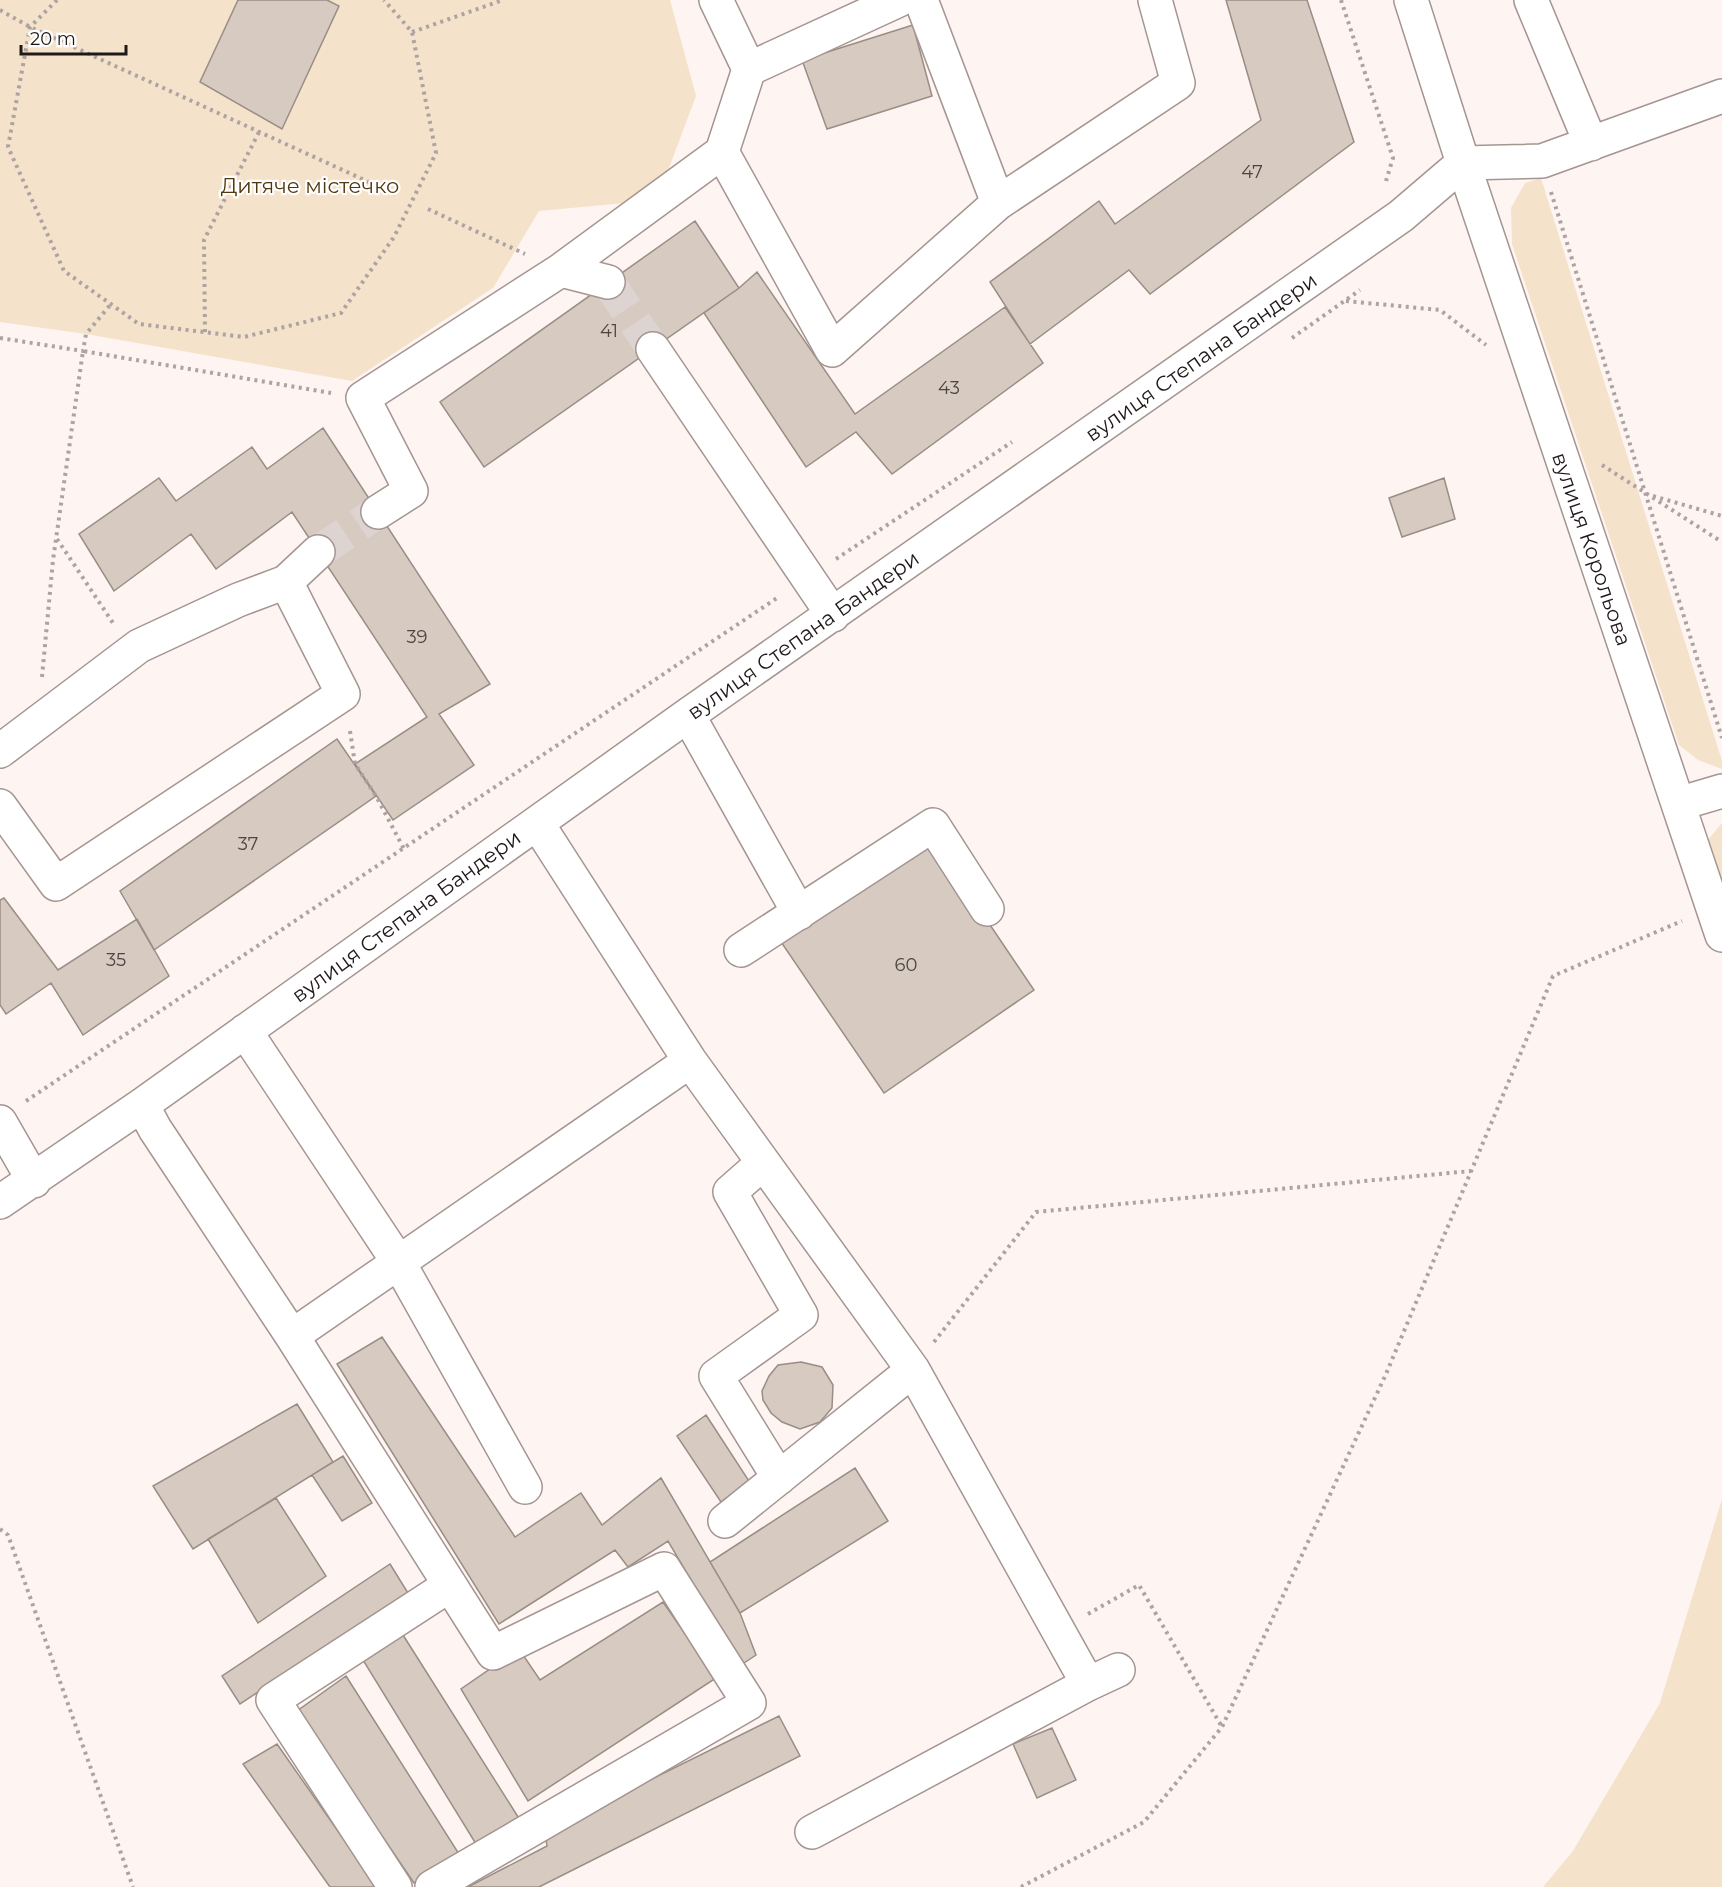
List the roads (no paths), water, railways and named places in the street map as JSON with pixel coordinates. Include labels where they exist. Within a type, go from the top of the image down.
[{"type":"street","points":[[378,513],[411,491],[363,398],[561,270],[722,152],[749,69],[716,0]]},
{"type":"street","points":[[749,69],[899,0]]},
{"type":"street","points":[[921,0],[998,203]]},
{"type":"street","points":[[722,152],[832,350],[998,203],[1178,83],[1155,0]]},
{"type":"street","points":[[1411,0],[1462,163],[1542,161],[1722,96]]},
{"type":"street","points":[[1531,0],[1591,144]]},
{"type":"street","name":"вулиця Степана Бандери","points":[[0,1202],[34,1181],[142,1105],[688,715],[1401,216],[1462,163]]},
{"type":"street","name":"вулиця Корольова","points":[[1462,163],[1718,921]]},
{"type":"street","points":[[561,270],[608,282]]},
{"type":"street","points":[[653,349],[833,615]]},
{"type":"street","points":[[0,751],[139,646],[238,600],[286,582],[318,552]]},
{"type":"street","points":[[0,806],[56,884],[343,694],[286,582]]},
{"type":"street","points":[[688,715],[799,913]]},
{"type":"street","points":[[1678,804],[1722,791]]},
{"type":"street","points":[[537,823],[690,1061],[913,1370],[1088,1684]]},
{"type":"street","points":[[741,951],[933,825],[987,909]]},
{"type":"street","points":[[245,1031],[399,1263],[525,1487]]},
{"type":"street","points":[[292,1336],[690,1061]]},
{"type":"street","points":[[142,1105],[155,1129],[292,1336],[494,1653],[664,1569],[749,1703],[432,1887]]},
{"type":"street","points":[[10,1113],[34,1181]]},
{"type":"street","points":[[763,1163],[730,1192],[801,1316],[716,1376],[779,1478]]},
{"type":"street","points":[[724,1521],[913,1370]]},
{"type":"street","points":[[395,1887],[273,1700],[450,1585]]},
{"type":"street","points":[[812,1832],[1118,1670]]},
{"type":"tunnel","points":[[608,282],[653,349]]},
{"type":"tunnel","points":[[318,552],[378,512]]},
{"type":"park label","name":"Дитяче містечко","points":[[310,185]]}]
